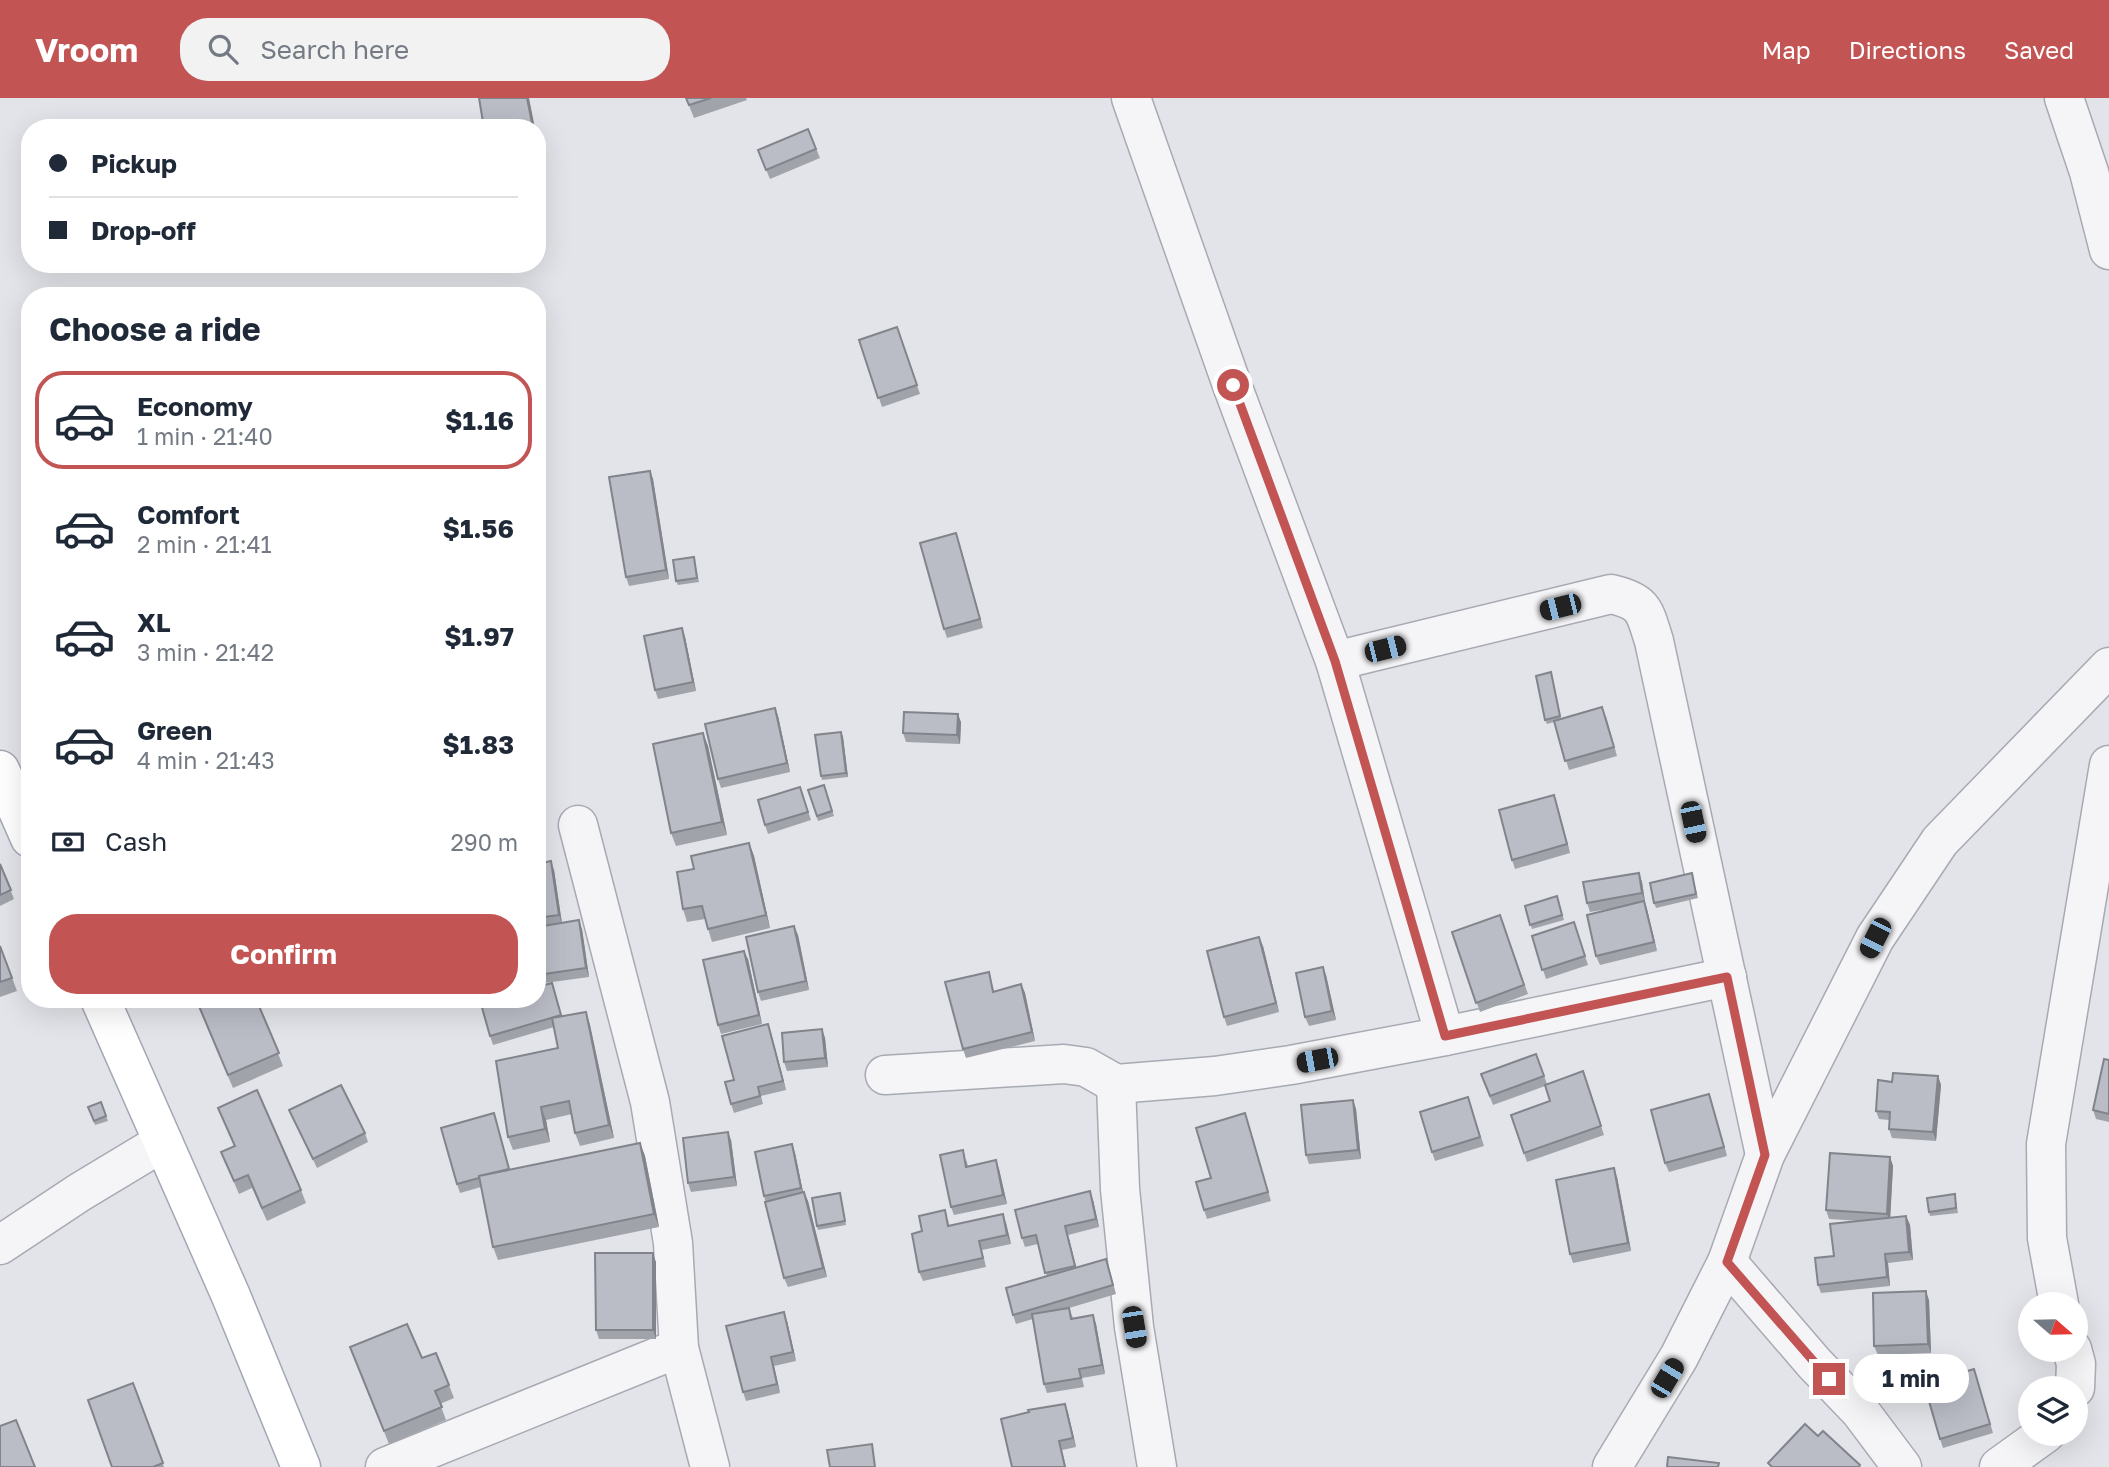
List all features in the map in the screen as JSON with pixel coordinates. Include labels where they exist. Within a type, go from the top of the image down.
[{"type":"main road","points":[[0,770],[21,818]]},
{"type":"main road","points":[[104,1008],[231,1296],[301,1467]]},
{"type":"street","points":[[1131,98],[1335,661],[1445,1036]]},
{"type":"street","points":[[2064,98],[2089,172],[2109,250]]},
{"type":"street","points":[[1335,661],[1611,594],[1633,599],[1645,613],[1654,641],[1765,1155]]},
{"type":"street","points":[[1612,1467],[1679,1357],[1727,1262],[1765,1155],[1875,938],[1940,841],[2109,667]]},
{"type":"street","points":[[2057,1292],[2047,1238],[2046,1144],[2109,765]]},
{"type":"street","points":[[578,824],[650,1102],[673,1243],[679,1348],[710,1467]]},
{"type":"street","points":[[885,1074],[1063,1064],[1086,1067],[1116,1084],[1215,1076],[1291,1065],[1445,1036],[1727,977]]},
{"type":"street","points":[[1116,1084],[1120,1189],[1134,1327],[1157,1467]]},
{"type":"street","points":[[0,1245],[163,1142]]},
{"type":"street","points":[[1727,1262],[1814,1363],[1860,1410],[1889,1462]]},
{"type":"street","points":[[386,1467],[679,1348]]},
{"type":"street","points":[[1998,1467],[2028,1446]]},
{"type":"building","points":[[479,98],[527,98],[531,119],[482,119]]},
{"type":"building","points":[[686,98],[711,98],[689,105]]},
{"type":"building","points":[[808,129],[816,149],[766,170],[758,150]]},
{"type":"building","points":[[897,327],[917,385],[878,398],[859,340]]},
{"type":"building","points":[[650,471],[666,570],[626,577],[609,477]]},
{"type":"building","points":[[956,533],[980,619],[944,629],[920,543]]},
{"type":"building","points":[[694,557],[697,578],[676,581],[673,560]]},
{"type":"building","points":[[682,628],[693,682],[655,690],[644,636]]},
{"type":"building","points":[[1551,672],[1560,716],[1545,720],[1536,676]]},
{"type":"building","points":[[1602,707],[1614,747],[1565,761],[1554,721]]},
{"type":"building","points":[[775,708],[787,763],[718,779],[705,724]]},
{"type":"building","points":[[904,712],[958,714],[957,735],[903,733]]},
{"type":"building","points":[[841,732],[846,773],[821,776],[815,735]]},
{"type":"building","points":[[703,733],[722,822],[671,833],[653,744]]},
{"type":"building","points":[[824,785],[832,811],[817,816],[808,790]]},
{"type":"building","points":[[800,787],[808,812],[765,825],[758,800]]},
{"type":"building","points":[[1554,795],[1567,844],[1512,860],[1499,810]]},
{"type":"building","points":[[749,843],[766,915],[708,929],[702,906],[683,909],[677,872],[694,869],[691,856]]},
{"type":"building","points":[[551,861],[559,915],[546,917],[546,862]]},
{"type":"building","points":[[0,864],[11,890],[0,895]]},
{"type":"building","points":[[1639,873],[1642,893],[1587,903],[1583,882]]},
{"type":"building","points":[[1692,873],[1696,894],[1654,903],[1650,883]]},
{"type":"building","points":[[1557,896],[1562,915],[1530,925],[1525,906]]},
{"type":"building","points":[[1644,901],[1654,942],[1596,956],[1587,915]]},
{"type":"building","points":[[1500,915],[1524,985],[1476,1003],[1452,932]]},
{"type":"building","points":[[579,920],[586,968],[546,974],[546,926]]},
{"type":"building","points":[[1574,922],[1585,956],[1542,970],[1532,936]]},
{"type":"building","points":[[794,926],[806,981],[758,992],[746,937]]},
{"type":"building","points":[[1259,937],[1276,1003],[1224,1017],[1207,951]]},
{"type":"building","points":[[0,946],[12,978],[0,982]]},
{"type":"building","points":[[744,951],[759,1015],[718,1025],[703,960]]},
{"type":"building","points":[[1323,967],[1332,1011],[1305,1017],[1296,973]]},
{"type":"building","points":[[989,972],[993,992],[1021,984],[1032,1032],[963,1049],[945,982]]},
{"type":"building","points":[[552,983],[561,1015],[490,1036],[482,1008],[546,1008],[546,985]]},
{"type":"building","points":[[200,1008],[260,1008],[279,1053],[228,1075]]},
{"type":"building","points":[[586,1012],[609,1125],[575,1133],[569,1101],[541,1107],[545,1129],[508,1137],[496,1061],[558,1048],[552,1018]]},
{"type":"building","points":[[768,1024],[783,1081],[758,1087],[760,1096],[731,1104],[725,1082],[734,1080],[722,1036]]},
{"type":"building","points":[[822,1029],[825,1058],[784,1062],[782,1033]]},
{"type":"building","points":[[1536,1054],[1544,1076],[1490,1096],[1481,1074]]},
{"type":"building","points":[[2104,1059],[2109,1060],[2109,1114],[2093,1110]]},
{"type":"building","points":[[1583,1071],[1601,1126],[1524,1153],[1511,1115],[1550,1101],[1545,1085]]},
{"type":"building","points":[[1893,1073],[1938,1076],[1933,1132],[1889,1129],[1890,1112],[1876,1111],[1878,1080],[1892,1082]]},
{"type":"building","points":[[341,1085],[365,1133],[313,1159],[289,1110]]},
{"type":"building","points":[[257,1090],[301,1190],[262,1208],[248,1175],[234,1181],[221,1152],[235,1146],[218,1108]]},
{"type":"building","points":[[1709,1094],[1724,1147],[1665,1163],[1651,1110]]},
{"type":"building","points":[[1468,1097],[1480,1137],[1432,1152],[1420,1112]]},
{"type":"building","points":[[1353,1100],[1358,1150],[1306,1155],[1301,1105]]},
{"type":"building","points":[[101,1102],[106,1116],[94,1121],[88,1107]]},
{"type":"building","points":[[494,1113],[509,1169],[457,1184],[441,1128]]},
{"type":"building","points":[[1245,1113],[1268,1192],[1204,1210],[1196,1182],[1211,1178],[1196,1128]]},
{"type":"building","points":[[728,1132],[734,1177],[688,1183],[683,1138]]},
{"type":"building","points":[[640,1143],[654,1214],[493,1247],[479,1176]]},
{"type":"building","points":[[792,1144],[801,1188],[764,1196],[755,1152]]},
{"type":"building","points":[[963,1150],[966,1167],[996,1160],[1003,1195],[951,1207],[940,1155]]},
{"type":"building","points":[[1830,1153],[1890,1157],[1887,1214],[1826,1210]]},
{"type":"building","points":[[1614,1168],[1628,1243],[1570,1254],[1556,1180]]},
{"type":"building","points":[[1090,1191],[1096,1219],[1065,1226],[1075,1266],[1045,1273],[1036,1235],[1022,1238],[1015,1210]]},
{"type":"building","points":[[804,1192],[823,1268],[784,1278],[765,1202]]},
{"type":"building","points":[[840,1193],[845,1221],[817,1226],[812,1198]]},
{"type":"building","points":[[1955,1194],[1956,1208],[1929,1212],[1927,1198]]},
{"type":"building","points":[[945,1210],[948,1226],[1003,1214],[1007,1235],[979,1241],[983,1258],[919,1272],[912,1234],[922,1231],[919,1216]]},
{"type":"building","points":[[1906,1216],[1909,1252],[1885,1254],[1887,1277],[1818,1285],[1815,1258],[1834,1256],[1830,1224]]},
{"type":"building","points":[[595,1253],[653,1253],[653,1330],[596,1330]]},
{"type":"building","points":[[1106,1259],[1113,1285],[1013,1315],[1006,1288]]},
{"type":"building","points":[[1926,1291],[1928,1344],[1874,1346],[1873,1293]]},
{"type":"building","points":[[1069,1308],[1071,1319],[1093,1315],[1102,1365],[1079,1369],[1081,1378],[1044,1384],[1032,1314]]},
{"type":"building","points":[[784,1312],[793,1352],[771,1357],[777,1384],[743,1392],[726,1326]]},
{"type":"building","points":[[407,1324],[422,1358],[436,1353],[449,1385],[435,1391],[442,1407],[384,1431],[350,1347]]},
{"type":"building","points":[[1974,1369],[1990,1424],[1940,1439],[1924,1384]]},
{"type":"building","points":[[133,1383],[163,1463],[153,1467],[112,1467],[88,1400]]},
{"type":"building","points":[[1065,1404],[1073,1438],[1059,1441],[1065,1467],[1012,1467],[1001,1419],[1029,1412],[1028,1410]]},
{"type":"building","points":[[16,1420],[35,1467],[0,1467],[0,1426]]},
{"type":"building","points":[[1805,1424],[1818,1436],[1823,1431],[1860,1465],[1859,1467],[1772,1467],[1768,1463]]},
{"type":"building","points":[[872,1444],[875,1467],[830,1467],[827,1450]]},
{"type":"building","points":[[1668,1457],[1719,1463],[1718,1467],[1667,1467]]},
{"type":"route","points":[[1233,385],[1335,661],[1445,1036],[1727,977],[1765,1155],[1727,1262],[1829,1379]]}]
